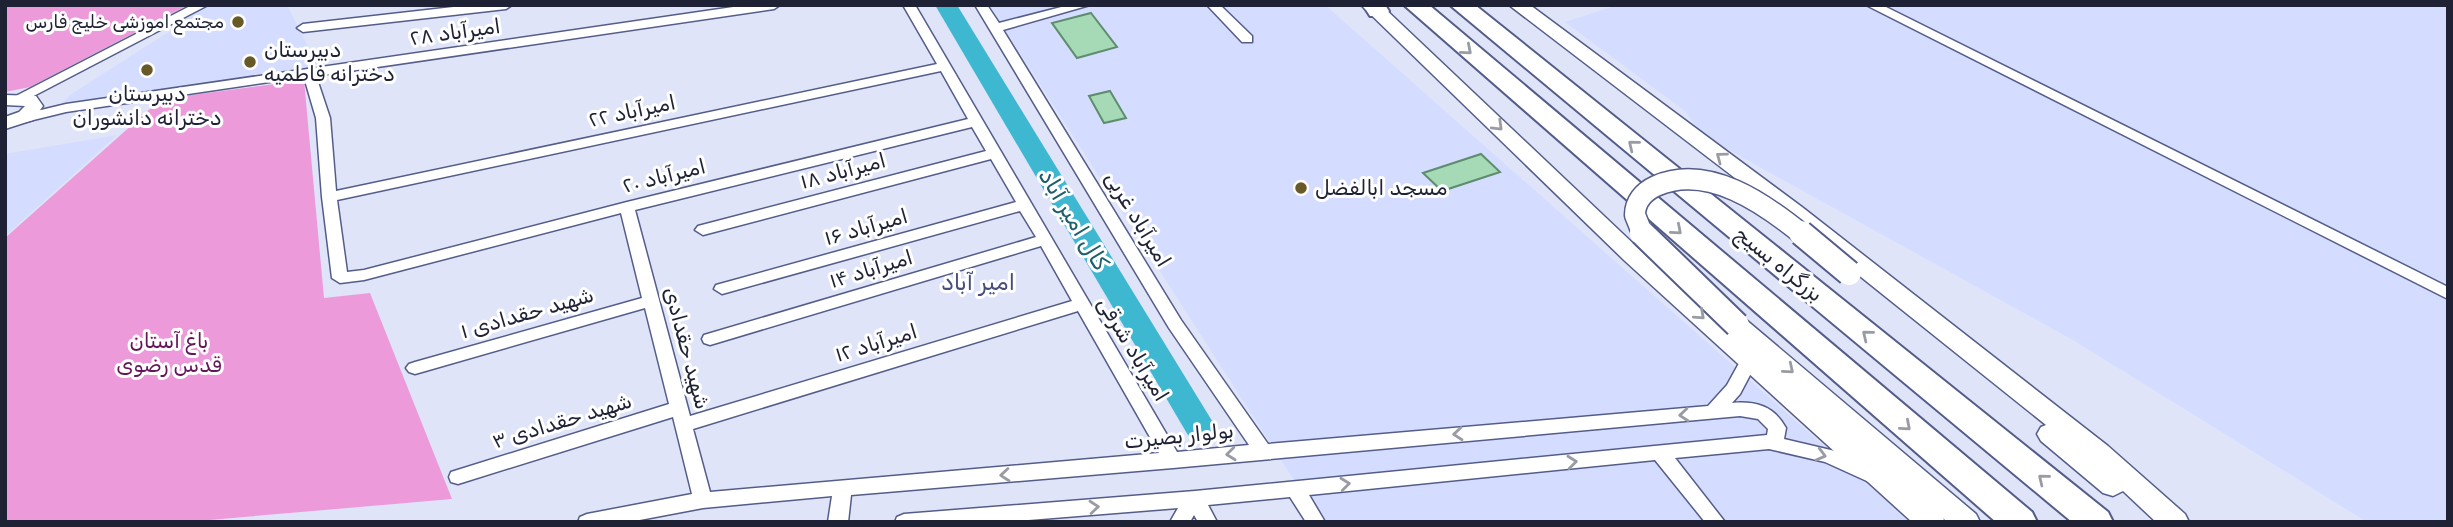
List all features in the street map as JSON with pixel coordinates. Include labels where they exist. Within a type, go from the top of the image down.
[{"type":"highway","name":"بزرگراه بسیج","points":[[1416,5],[2020,522]]},
{"type":"highway","name":"بزرگراه بسیج","points":[[1461,5],[2096,522]]},
{"type":"main road","points":[[1518,5],[1794,212],[2099,453],[2175,522]]},
{"type":"main road","points":[[1374,7],[1633,256],[1931,522]]},
{"type":"main road","points":[[1966,522],[1737,325],[1648,242],[1637,227],[1633,213],[1639,199],[1651,188],[1670,181],[1692,179],[1739,190],[1759,202],[2159,522]]},
{"type":"street","points":[[19,101],[202,5]]},
{"type":"street","points":[[303,28],[506,5]]},
{"type":"street","name":"امیرآباد ۲۸","points":[[66,108],[774,5]]},
{"type":"street","name":"امیرآباد شرقی","points":[[909,5],[1173,461]]},
{"type":"street","name":"امیرآباد غربی","points":[[981,5],[1175,324],[1263,451]]},
{"type":"street","points":[[996,28],[1084,5]]},
{"type":"street","points":[[1213,5],[1247,39]]},
{"type":"street","points":[[1872,5],[2447,295]]},
{"type":"street","name":"امیرآباد ۲۲","points":[[329,197],[943,67]]},
{"type":"street","points":[[309,73],[323,118],[329,197]]},
{"type":"street","points":[[19,101],[66,108]]},
{"type":"street","points":[[9,123],[26,116],[19,101]]},
{"type":"street","points":[[9,123],[66,108]]},
{"type":"street","name":"امیرآباد ۲۰","points":[[329,197],[340,278],[364,275],[975,122]]},
{"type":"street","name":"امیرآباد ۱۸","points":[[703,230],[993,154]]},
{"type":"street","name":"امیرآباد ۱۶","points":[[722,289],[1023,205]]},
{"type":"street","name":"شهید حقدادی","points":[[627,207],[703,500]]},
{"type":"street","name":"امیرآباد ۱۴","points":[[710,339],[1044,240]]},
{"type":"street","name":"شهید حقدادی ۱","points":[[415,368],[651,301]]},
{"type":"street","name":"امیرآباد ۱۲","points":[[682,416],[1080,304]]},
{"type":"street","points":[[1713,412],[1734,389],[1749,359]]},
{"type":"street","name":"بولوار بصیرت","points":[[587,522],[703,500],[1173,461],[1746,408],[1769,416],[1777,428],[1774,439],[1769,442]]},
{"type":"street","name":"شهید حقدادی ۳","points":[[458,477],[682,416]]},
{"type":"street","points":[[904,522],[1195,499],[1769,442],[1829,456],[1889,484]]},
{"type":"street","points":[[1660,453],[1716,522]]},
{"type":"street","points":[[838,522],[842,488]]},
{"type":"street","points":[[1295,489],[1317,522]]},
{"type":"street","points":[[1179,522],[1195,499]]},
{"type":"street","points":[[1195,499],[1208,522]]},
{"type":"shaded area","points":[[211,5],[287,5],[319,69],[62,103],[70,95],[181,24],[181,19]]},
{"type":"shaded area","points":[[989,5],[1325,5],[1910,522],[1321,522]]},
{"type":"shaded area","points":[[1618,5],[2448,5],[2448,522],[2367,522],[2073,340],[1720,145],[1695,125],[1685,111],[1565,22]]},
{"type":"shaded area","points":[[117,135],[25,218],[5,236],[5,154]]},
{"type":"green space","points":[[5,5],[188,5],[30,87],[5,92]]},
{"type":"green space","name":"باغ آستان قدس رضوی","points":[[304,80],[324,298],[370,293],[452,499],[186,522],[5,522],[5,238],[161,99]]},
{"type":"building","points":[[1091,13],[1117,47],[1077,58],[1052,23]]},
{"type":"building","points":[[1110,91],[1126,118],[1104,123],[1089,96]]},
{"type":"building","points":[[1481,154],[1500,172],[1442,191],[1423,173]]},
{"type":"waterway","name":"کال امیر آباد","points":[[946,5],[1203,433]]},
{"type":"place","name":"مجتمع اموزشی خلیج فارس","points":[[238,22]]},
{"type":"place","name":"دبیرستان دخترانه فاطمیه","points":[[250,62]]},
{"type":"place","name":"دبیرستان دخترانه دانشوران","points":[[147,70]]},
{"type":"place","name":"مسجد ابالفضل","points":[[1301,188]]},
{"type":"district","name":"امیر آباد","points":[[978,282]]}]
